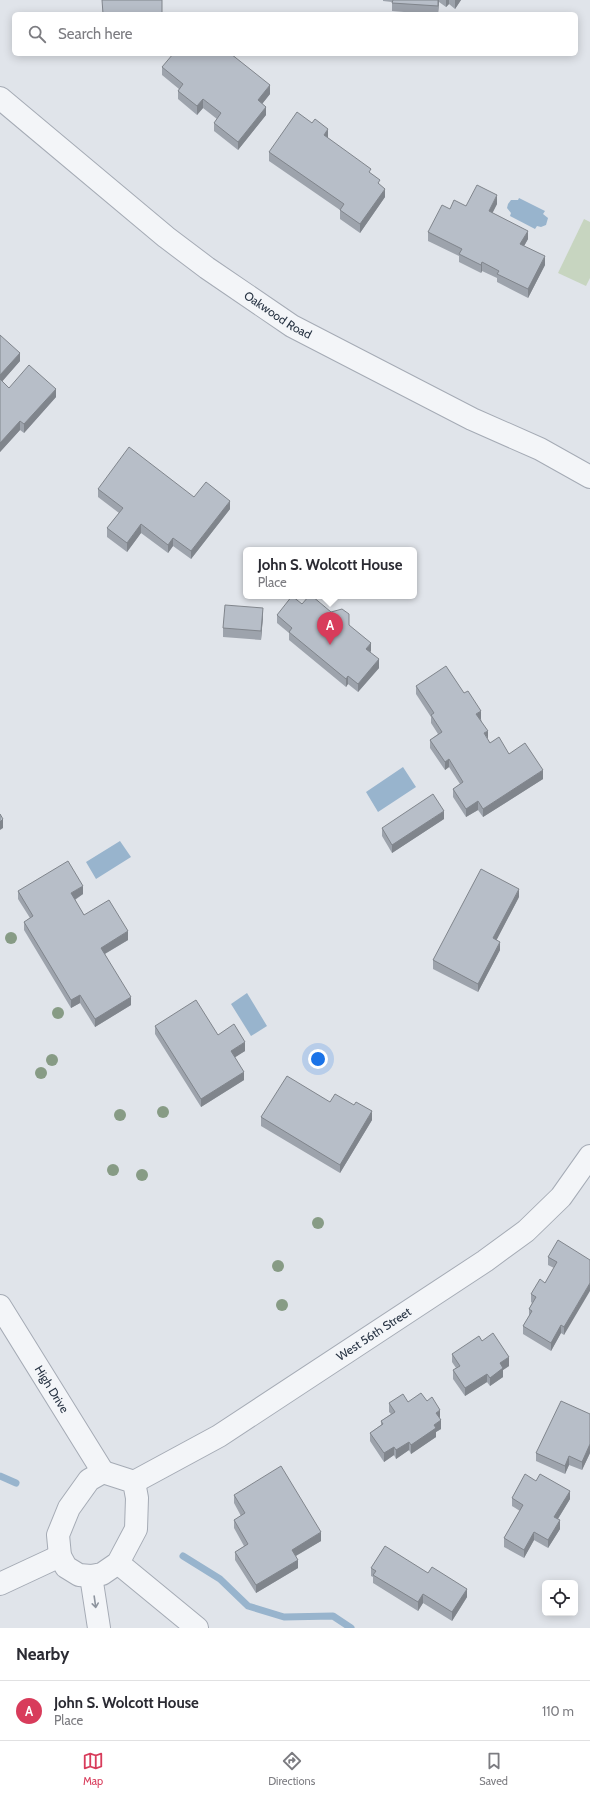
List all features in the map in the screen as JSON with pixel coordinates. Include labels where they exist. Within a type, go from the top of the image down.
[{"type":"street","name":"Oakwood Road","points":[[0,98],[166,237],[207,268],[292,326],[472,419],[540,448],[590,477]]},
{"type":"street","name":"West 56th Street","points":[[134,1482],[219,1436],[472,1270],[515,1240],[561,1197],[590,1156]]},
{"type":"street","name":"High Drive","points":[[0,1306],[103,1472]]},
{"type":"street","points":[[103,1472],[134,1482],[137,1498],[136,1529],[118,1563],[102,1574],[92,1576],[79,1575],[66,1567],[60,1556],[58,1535],[69,1508],[89,1480],[103,1472]]},
{"type":"street","points":[[0,1584],[60,1556]]},
{"type":"street","points":[[118,1563],[197,1628]]},
{"type":"street","points":[[92,1576],[99,1628]]},
{"type":"green space","points":[[584,219],[590,222],[590,278],[586,286],[558,273]]},
{"type":"water","points":[[519,198],[545,211],[543,214],[548,218],[546,225],[541,227],[537,226],[535,229],[510,216],[511,213],[507,208],[508,204],[511,200],[518,200]]},
{"type":"water","points":[[403,767],[416,787],[378,812],[366,792]]},
{"type":"water","points":[[120,841],[131,857],[96,879],[86,862]]},
{"type":"water","points":[[247,993],[267,1026],[251,1036],[231,1004]]},
{"type":"building","points":[[102,0],[162,0],[162,12],[103,12]]},
{"type":"building","points":[[393,0],[438,0],[438,6],[392,3]]},
{"type":"building","points":[[171,56],[234,56],[270,85],[258,100],[266,107],[238,142],[214,123],[221,113],[203,99],[197,106],[178,91],[183,84],[162,67]]},
{"type":"building","points":[[297,112],[312,123],[315,119],[328,129],[324,135],[371,169],[369,172],[380,180],[378,183],[385,189],[360,224],[340,210],[344,204],[269,152]]},
{"type":"building","points":[[477,185],[497,195],[489,211],[528,231],[520,244],[545,256],[528,289],[497,274],[499,271],[482,262],[481,265],[459,254],[462,249],[428,232],[442,205],[450,209],[454,200],[466,206]]},
{"type":"building","points":[[0,335],[20,353],[0,375]]},
{"type":"building","points":[[29,365],[56,389],[24,424],[20,421],[0,443],[0,379],[9,388]]},
{"type":"building","points":[[129,447],[194,497],[206,482],[230,501],[191,551],[173,538],[168,545],[141,524],[127,543],[107,528],[123,508],[98,489]]},
{"type":"building","points":[[290,599],[296,599],[302,604],[306,599],[316,599],[331,612],[342,609],[349,614],[349,625],[371,643],[366,649],[379,659],[358,684],[348,676],[346,679],[289,632],[292,628],[277,615]]},
{"type":"building","points":[[225,605],[263,608],[261,631],[223,628]]},
{"type":"building","points":[[446,666],[464,693],[468,691],[481,711],[476,714],[488,731],[484,733],[490,743],[499,737],[509,754],[525,743],[543,770],[483,809],[478,801],[466,809],[453,789],[463,782],[449,759],[445,762],[430,740],[442,732],[431,715],[434,713],[416,686]]},
{"type":"building","points":[[433,794],[444,811],[392,845],[382,828]]},
{"type":"building","points":[[0,814],[3,819],[0,822]]},
{"type":"building","points":[[68,861],[83,886],[71,893],[84,915],[109,900],[128,931],[101,948],[131,997],[95,1019],[80,995],[71,1000],[24,922],[33,916],[18,891]]},
{"type":"building","points":[[481,869],[519,889],[493,938],[500,942],[478,984],[433,960]]},
{"type":"building","points":[[196,1000],[218,1035],[234,1024],[245,1042],[231,1051],[244,1072],[201,1099],[155,1026]]},
{"type":"building","points":[[287,1076],[330,1102],[335,1094],[354,1105],[356,1102],[372,1111],[340,1165],[261,1117]]},
{"type":"building","points":[[558,1240],[590,1260],[590,1283],[564,1327],[561,1325],[551,1343],[523,1326],[532,1311],[529,1309],[536,1297],[531,1294],[540,1279],[545,1283],[557,1262],[548,1257]]},
{"type":"building","points":[[493,1333],[509,1357],[500,1363],[503,1368],[490,1378],[487,1374],[465,1388],[453,1370],[460,1366],[452,1354],[479,1336],[482,1341]]},
{"type":"building","points":[[421,1393],[427,1401],[432,1397],[440,1410],[436,1413],[441,1420],[434,1425],[436,1428],[411,1445],[409,1442],[396,1450],[394,1447],[384,1453],[370,1433],[383,1424],[381,1421],[395,1412],[389,1403],[403,1394],[408,1402]]},
{"type":"building","points":[[561,1401],[590,1414],[590,1444],[582,1462],[569,1456],[565,1466],[536,1453]]},
{"type":"building","points":[[281,1466],[321,1532],[292,1550],[298,1560],[256,1585],[235,1552],[248,1544],[234,1520],[245,1513],[234,1495]]},
{"type":"building","points":[[525,1474],[536,1481],[540,1474],[570,1491],[554,1517],[560,1520],[548,1540],[534,1532],[524,1550],[504,1538],[523,1505],[512,1498]]},
{"type":"building","points":[[385,1546],[428,1573],[432,1567],[467,1589],[452,1612],[423,1594],[418,1602],[373,1575],[376,1571],[371,1568]]},
{"type":"waterway","points":[[0,1476],[16,1483]]},
{"type":"waterway","points":[[183,1556],[220,1579],[248,1606],[284,1617],[333,1616],[351,1628]]},
{"type":"place","name":"John S. Wolcott House","points":[[330,645]]}]
